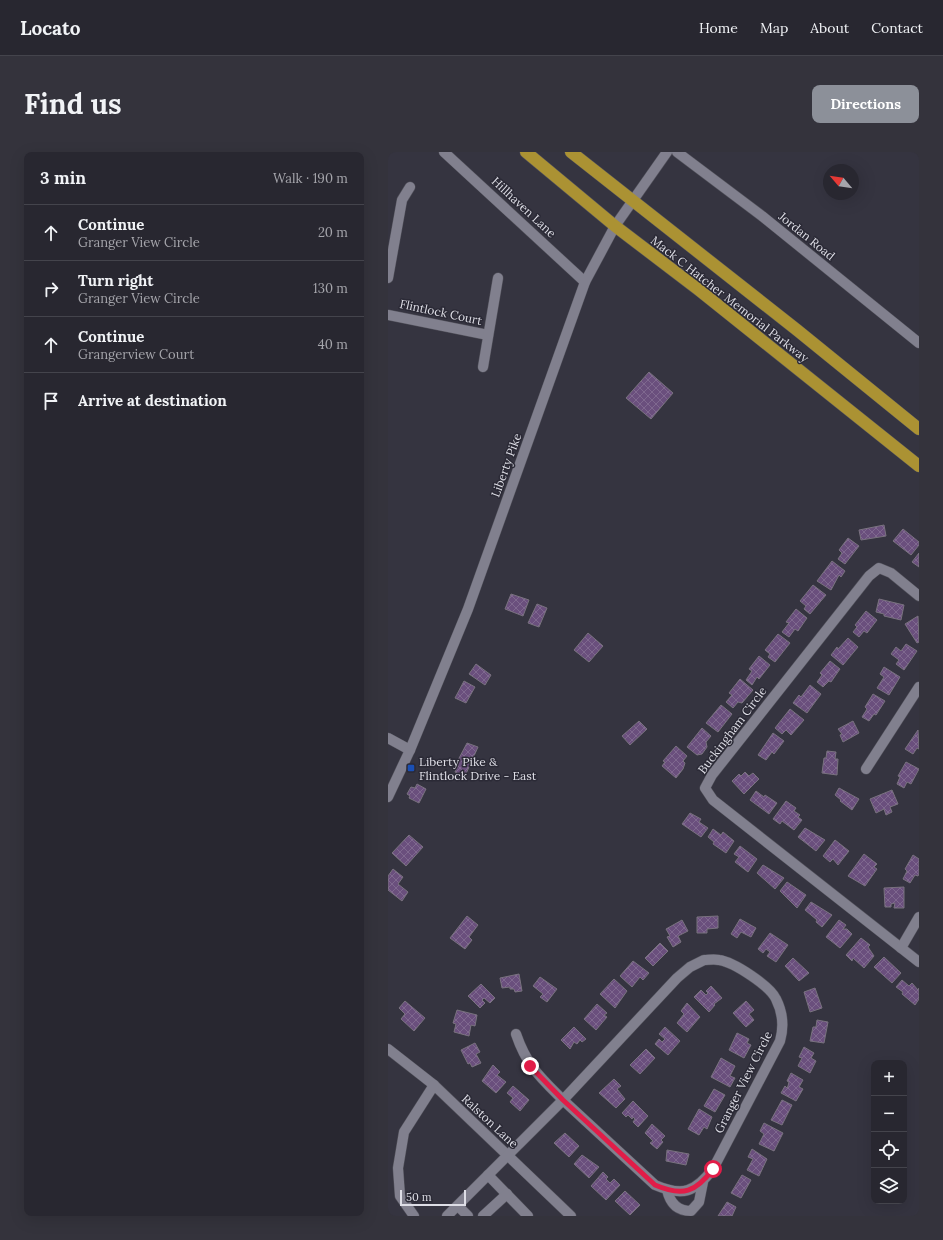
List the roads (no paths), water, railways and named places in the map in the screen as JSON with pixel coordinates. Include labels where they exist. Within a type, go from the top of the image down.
[{"type":"highway","name":"Mack C Hatcher Memorial Parkway","points":[[526,152],[615,226],[699,290],[919,466]]},
{"type":"highway","name":"Mack C Hatcher Memorial Parkway","points":[[571,152],[919,429]]},
{"type":"street","name":"Hillhaven Lane","points":[[444,152],[585,282]]},
{"type":"street","name":"Liberty Pike","points":[[388,797],[410,750],[468,609],[585,282],[615,226],[667,152]]},
{"type":"street","name":"Jordan Road","points":[[677,152],[762,216],[919,343]]},
{"type":"street","points":[[388,278],[402,200],[410,186]]},
{"type":"street","name":"Flintlock Court","points":[[482,367],[498,278]]},
{"type":"street","name":"Flintlock Court","points":[[388,315],[488,335]]},
{"type":"street","name":"Buckingham Circle","points":[[919,596],[891,574],[879,568],[869,576],[712,775],[705,788],[713,800],[919,962]]},
{"type":"street","points":[[866,769],[919,687]]},
{"type":"street","points":[[388,738],[410,750]]},
{"type":"street","points":[[902,948],[919,917]]},
{"type":"street","name":"Granger View Circle","points":[[447,1216],[563,1100],[690,967],[704,960],[718,960],[733,964],[755,978],[776,998],[781,1011],[784,1029],[780,1041],[713,1169],[703,1182],[694,1190],[667,1190],[655,1185],[563,1100]]},
{"type":"street","points":[[516,1034],[522,1051],[530,1066],[563,1100]]},
{"type":"street","name":"Ralston Lane","points":[[388,1049],[434,1086],[571,1216]]},
{"type":"street","points":[[414,1216],[400,1196],[398,1168],[404,1132],[434,1086]]},
{"type":"street","points":[[488,1175],[525,1215]]},
{"type":"street","points":[[667,1190],[675,1206],[680,1210],[691,1211],[698,1202],[703,1182]]},
{"type":"street","points":[[483,1216],[506,1194]]},
{"type":"street","points":[[458,1206],[468,1216]]},
{"type":"place","name":"Liberty Pike & Flintlock Drive - East","points":[[411,768]]}]
